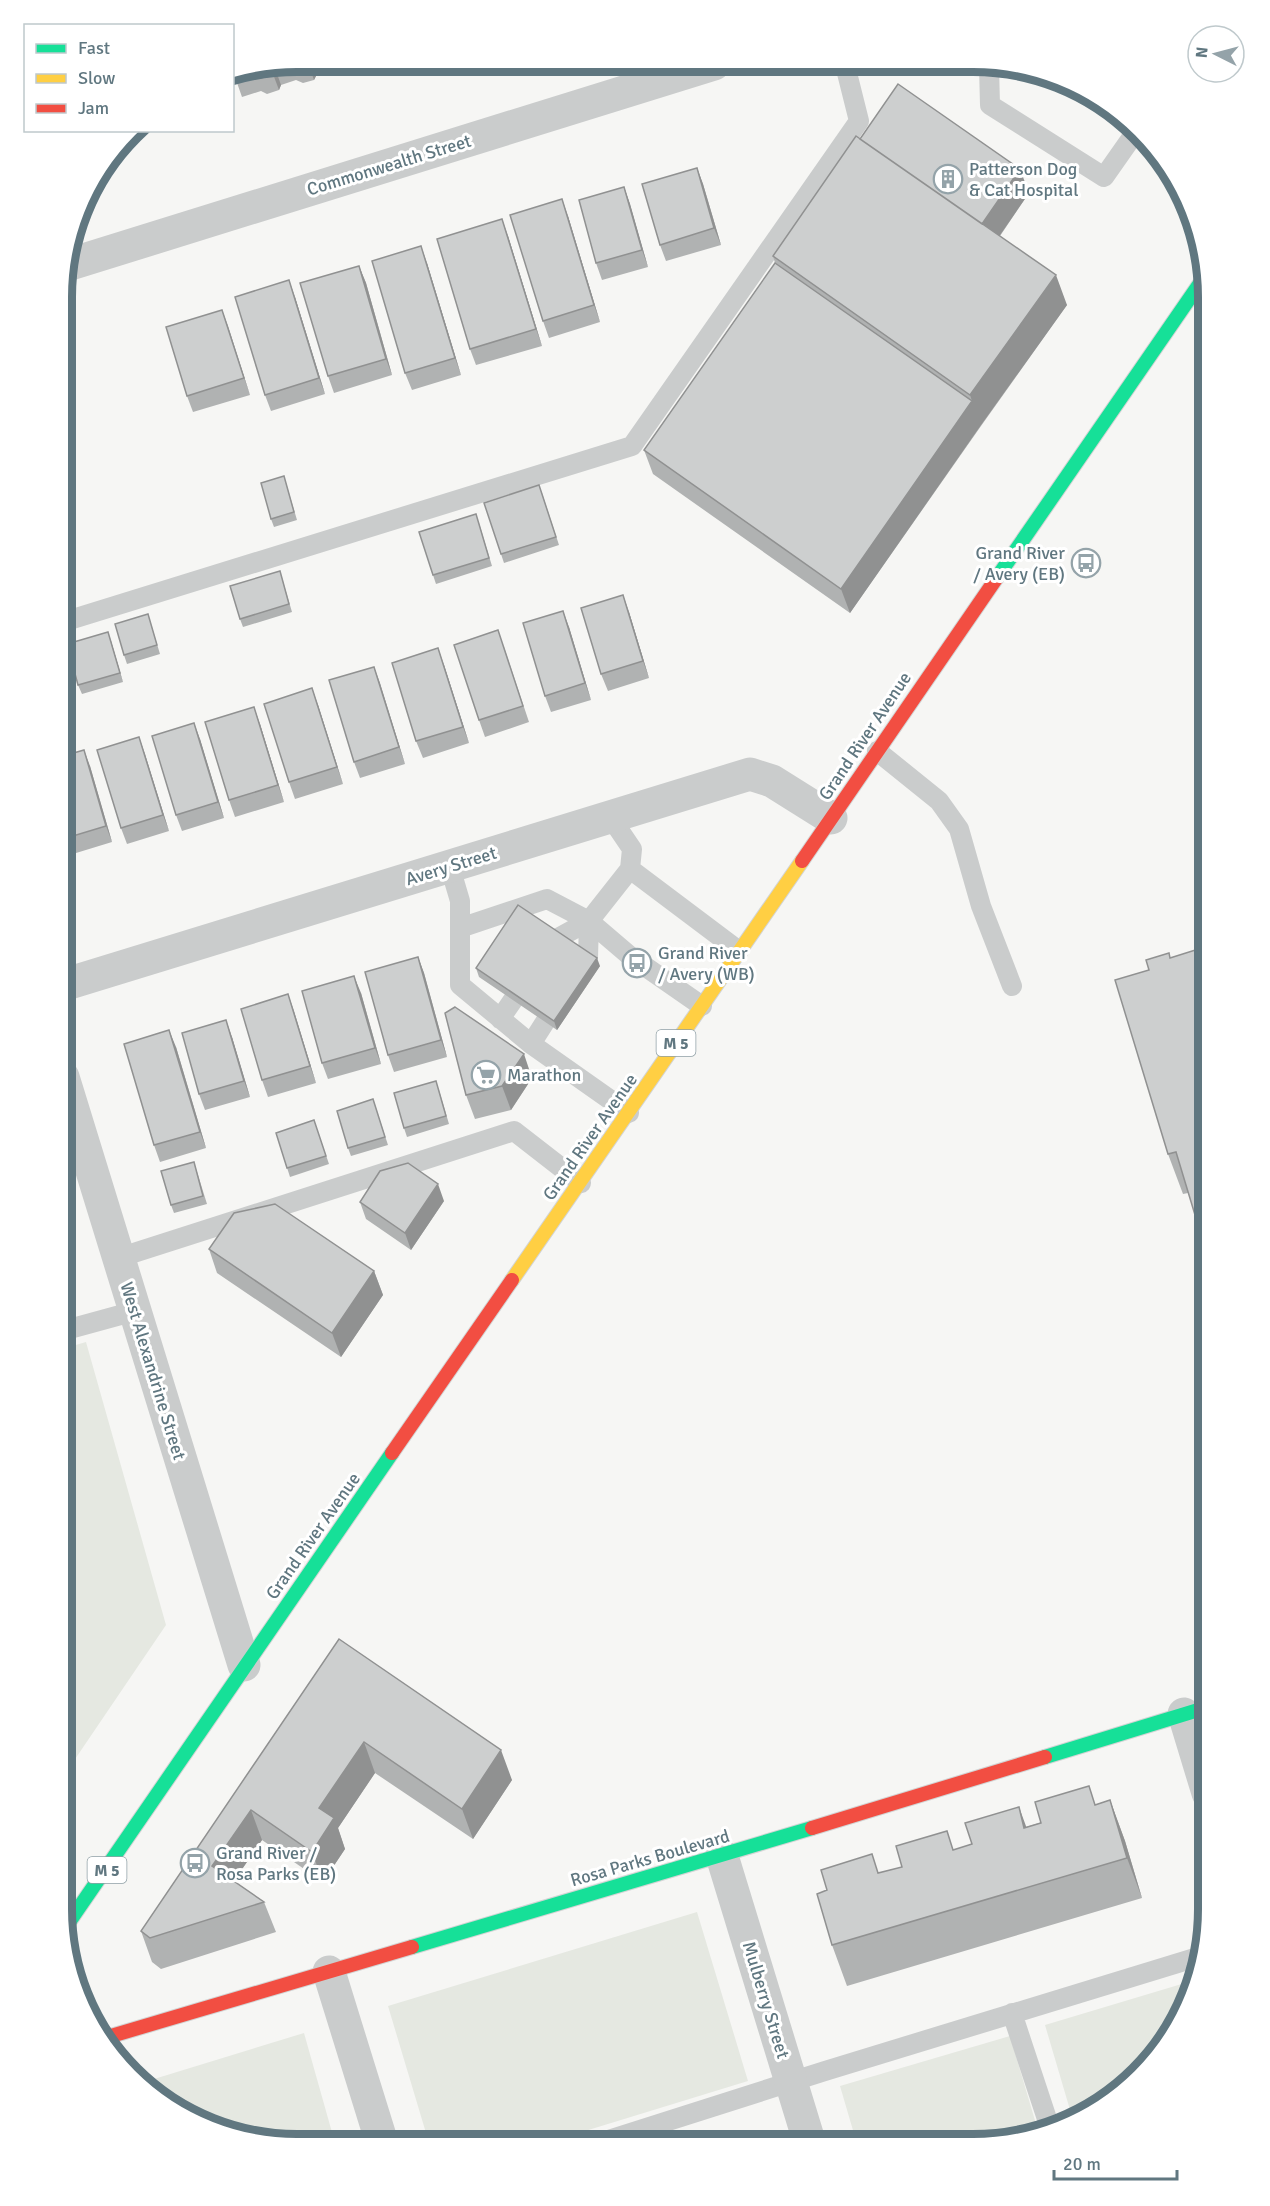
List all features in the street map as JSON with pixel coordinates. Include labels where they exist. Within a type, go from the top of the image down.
[{"type":"main road","name":"Grand River Avenue","points":[[72,1918],[130,1836],[244,1665],[581,1183],[1198,286]]},
{"type":"main road","name":"Rosa Parks Boulevard","points":[[111,2036],[722,1856],[1196,1711]]},
{"type":"street","name":"Commonwealth Street","points":[[75,263],[688,72]]},
{"type":"street","name":"Avery Street","points":[[72,982],[750,774],[772,781],[831,818]]},
{"type":"street","name":"West Alexandrine Street","points":[[72,1107],[244,1665]]},
{"type":"street","name":"Mulberry Street","points":[[722,1856],[807,2134]]},
{"type":"street","points":[[329,1972],[379,2134]]},
{"type":"lane","points":[[72,619],[632,446],[859,121],[847,72]]},
{"type":"lane","points":[[990,72],[990,105],[1104,177],[1132,138]]},
{"type":"lane","points":[[877,751],[939,801],[958,829],[981,906],[1012,986]]},
{"type":"lane","points":[[558,938],[589,921],[630,869],[632,849],[611,818]]},
{"type":"lane","points":[[450,867],[460,901],[460,985],[531,1044],[629,1113]]},
{"type":"lane","points":[[630,869],[740,951]]},
{"type":"lane","points":[[460,928],[547,899],[589,921],[630,956],[702,1006]]},
{"type":"lane","points":[[588,958],[589,921]]},
{"type":"lane","points":[[500,1019],[513,1000]]},
{"type":"lane","points":[[531,1044],[545,1022]]},
{"type":"lane","points":[[118,1258],[514,1131],[581,1183]]},
{"type":"lane","points":[[72,1328],[135,1311]]},
{"type":"lane","points":[[627,2134],[791,2081],[1192,1959]]},
{"type":"lane","points":[[1012,2013],[1048,2121]]},
{"type":"shaded area","points":[[86,1342],[166,1625],[72,1764],[72,1346]]},
{"type":"shaded area","points":[[697,1912],[748,2081],[575,2134],[426,2134],[388,2006]]},
{"type":"shaded area","points":[[1185,1983],[1168,2021],[1142,2057],[1110,2087],[1071,2112],[1045,2025]]},
{"type":"shaded area","points":[[304,2033],[332,2134],[282,2134],[253,2130],[225,2122],[185,2104],[151,2080]]},
{"type":"shaded area","points":[[1010,2036],[1036,2125],[988,2134],[854,2134],[840,2086]]},
{"type":"building","points":[[273,73],[273,74],[261,78],[257,75]]},
{"type":"building","name":"Patterson Dog & Cat Hospital","points":[[898,84],[1020,169],[982,224],[860,139]]},
{"type":"building","points":[[856,136],[1056,275],[970,395],[773,256]]},
{"type":"building","points":[[697,168],[714,228],[660,245],[642,184]]},
{"type":"building","points":[[624,187],[642,250],[596,263],[579,200]]},
{"type":"building","points":[[562,199],[594,305],[543,321],[510,215]]},
{"type":"building","points":[[502,219],[536,329],[470,349],[437,239]]},
{"type":"building","points":[[421,246],[455,358],[405,373],[372,261]]},
{"type":"building","points":[[775,263],[972,401],[841,589],[644,450]]},
{"type":"building","points":[[359,266],[386,359],[328,376],[300,283]]},
{"type":"building","points":[[289,280],[319,378],[265,395],[235,297]]},
{"type":"building","points":[[222,310],[244,378],[187,396],[166,327]]},
{"type":"building","points":[[284,476],[294,512],[271,519],[261,483]]},
{"type":"building","points":[[539,485],[556,537],[501,554],[484,503]]},
{"type":"building","points":[[476,514],[489,558],[433,575],[419,532]]},
{"type":"building","points":[[280,571],[289,604],[240,619],[230,586]]},
{"type":"building","points":[[623,595],[643,661],[601,674],[581,608]]},
{"type":"building","points":[[563,611],[585,683],[545,696],[523,623]]},
{"type":"building","points":[[148,614],[157,645],[124,655],[115,624]]},
{"type":"building","points":[[498,630],[523,706],[479,720],[454,645]]},
{"type":"building","points":[[108,632],[120,673],[78,685],[72,663],[72,643]]},
{"type":"building","points":[[438,648],[463,727],[416,741],[392,663]]},
{"type":"building","points":[[374,667],[399,747],[354,762],[329,680]]},
{"type":"building","points":[[312,688],[337,767],[289,782],[264,704]]},
{"type":"building","points":[[254,707],[278,785],[229,800],[205,722]]},
{"type":"building","points":[[194,723],[218,802],[176,815],[152,736]]},
{"type":"building","points":[[139,737],[163,815],[121,828],[97,750]]},
{"type":"building","points":[[84,750],[106,826],[72,836],[72,753]]},
{"type":"building","points":[[518,905],[597,958],[554,1021],[476,968]]},
{"type":"building","points":[[1198,949],[1198,1225],[1176,1152],[1168,1154],[1115,980],[1149,970],[1146,960],[1169,953],[1170,958]]},
{"type":"building","points":[[418,957],[441,1040],[388,1055],[365,972]]},
{"type":"building","points":[[354,976],[375,1048],[322,1063],[302,991]]},
{"type":"building","points":[[288,994],[310,1066],[262,1080],[241,1009]]},
{"type":"building","points":[[455,1007],[524,1054],[502,1086],[466,1095],[445,1013]]},
{"type":"building","points":[[226,1020],[244,1081],[199,1094],[182,1033]]},
{"type":"building","points":[[169,1030],[200,1132],[154,1145],[124,1044]]},
{"type":"building","points":[[436,1081],[446,1116],[404,1128],[394,1093]]},
{"type":"building","points":[[373,1099],[385,1137],[348,1148],[337,1111]]},
{"type":"building","points":[[314,1120],[326,1156],[287,1168],[276,1133]]},
{"type":"building","points":[[194,1162],[203,1196],[171,1205],[161,1171]]},
{"type":"building","points":[[408,1163],[438,1184],[405,1233],[360,1202],[380,1171]]},
{"type":"building","points":[[275,1204],[374,1271],[332,1333],[209,1249],[234,1213]]},
{"type":"building","points":[[339,1639],[501,1750],[462,1809],[364,1742],[319,1808],[334,1818],[312,1852],[251,1810],[212,1866],[264,1902],[150,1938],[141,1931]]},
{"type":"building","points":[[1089,1786],[1095,1805],[1110,1800],[1127,1858],[832,1945],[817,1894],[827,1890],[821,1870],[872,1854],[878,1873],[902,1867],[896,1846],[947,1831],[953,1850],[972,1844],[965,1823],[1019,1807],[1024,1828],[1041,1823],[1035,1802]]},
{"type":"traffic: fast","points":[[998,576],[1198,286]]},
{"type":"traffic: fast","points":[[72,1918],[392,1453]]},
{"type":"traffic: fast","points":[[1045,1757],[1198,1710]]},
{"type":"traffic: fast","points":[[412,1947],[812,1828]]},
{"type":"traffic: slow","points":[[512,1280],[802,861]]},
{"type":"traffic: jam","points":[[802,861],[998,576]]},
{"type":"traffic: jam","points":[[392,1453],[512,1280]]},
{"type":"traffic: jam","points":[[812,1828],[1045,1757]]},
{"type":"traffic: jam","points":[[111,2036],[412,1947]]},
{"type":"place","name":"Patterson Dog & Cat Hospital","points":[[948,179]]},
{"type":"place","name":"Grand River / Avery (EB)","points":[[1086,563]]},
{"type":"place","name":"Grand River / Avery (WB)","points":[[637,963]]},
{"type":"place","name":"Marathon","points":[[486,1075]]},
{"type":"place","name":"Grand River / Rosa Parks (EB)","points":[[195,1863]]}]
